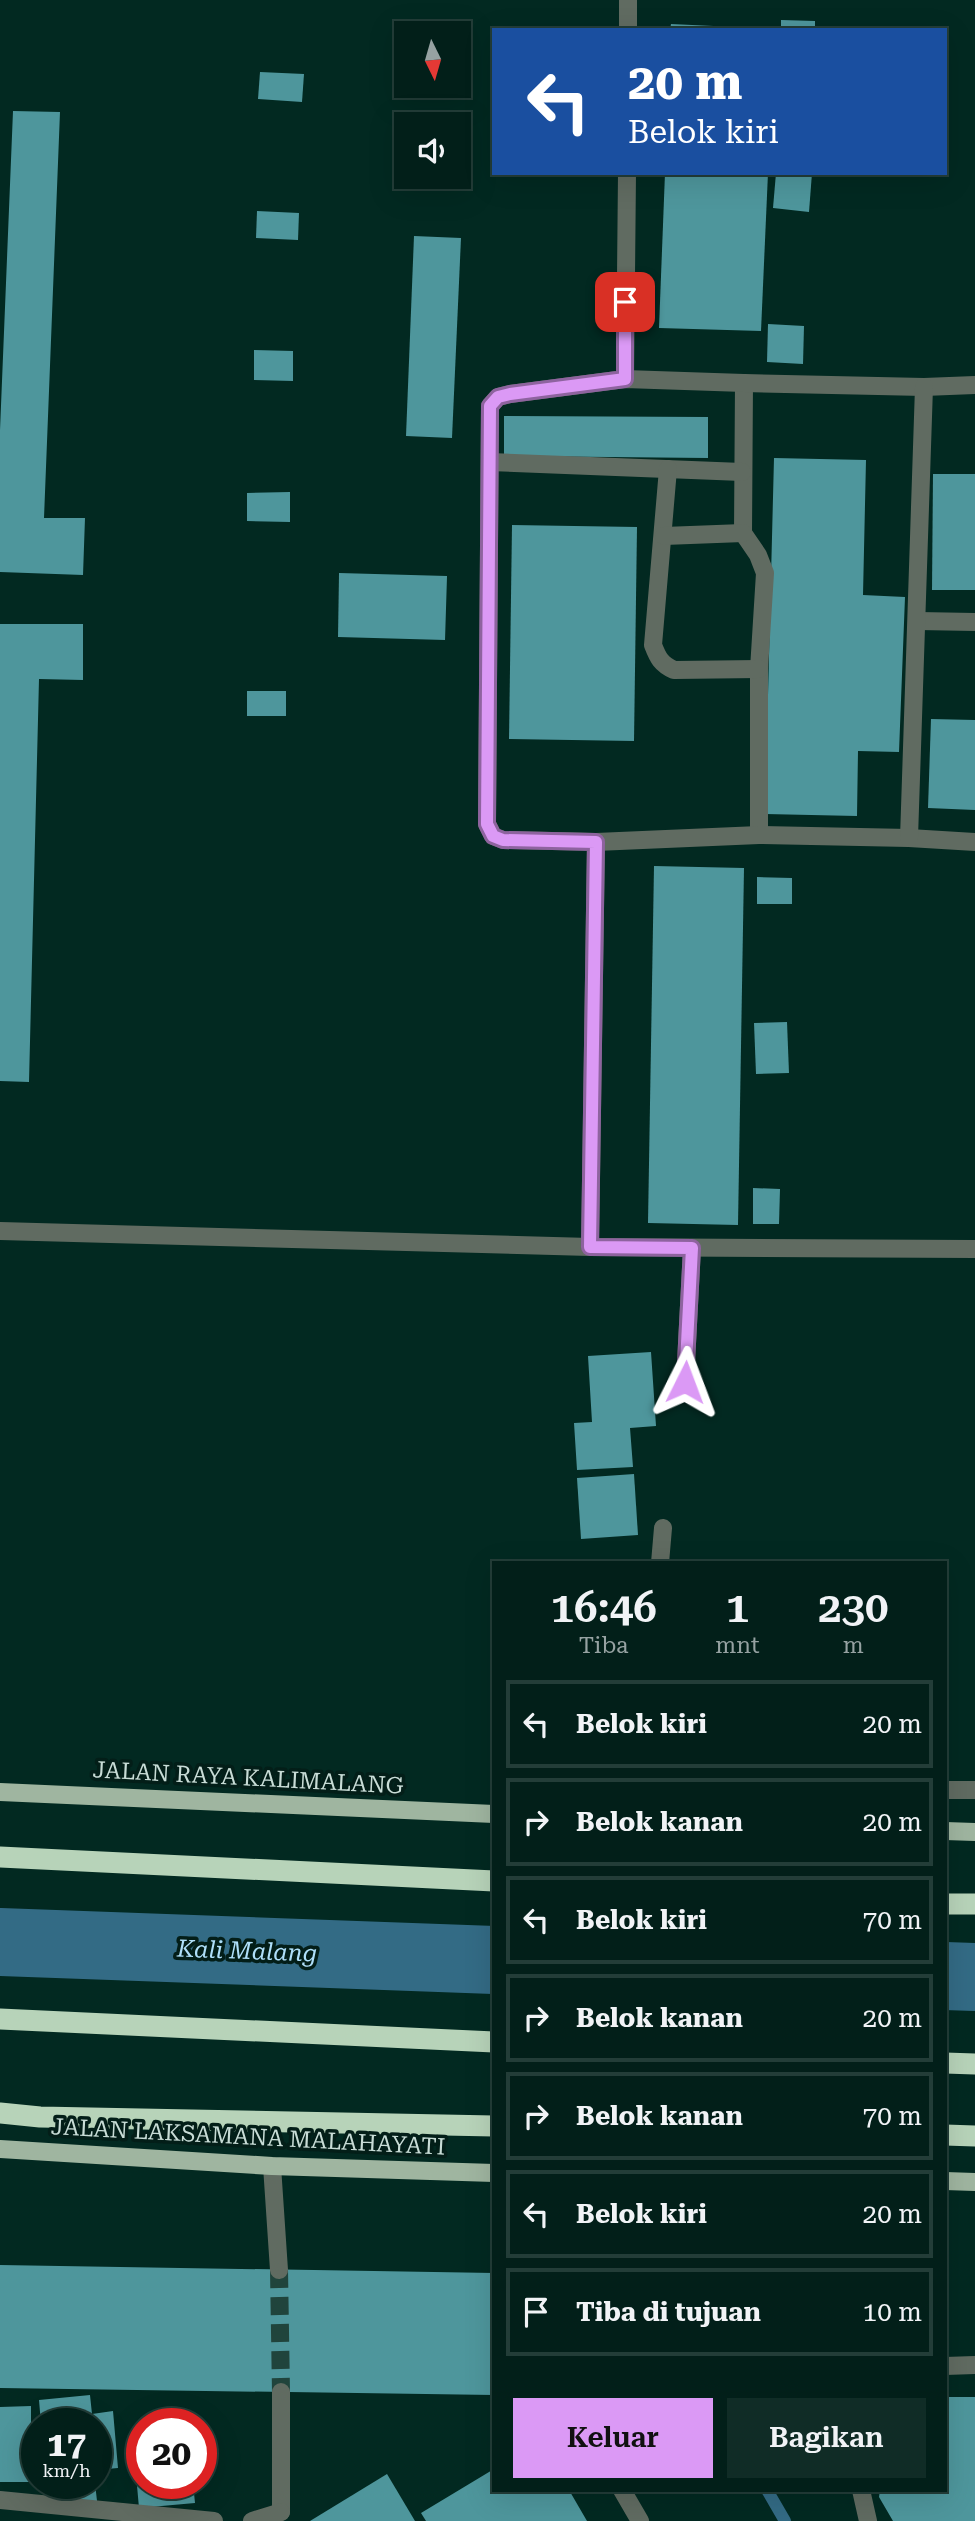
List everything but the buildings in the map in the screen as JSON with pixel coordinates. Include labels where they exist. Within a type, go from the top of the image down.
[{"type":"highway","points":[[0,1857],[492,1881]]},
{"type":"highway","points":[[947,1903],[975,1904]]},
{"type":"highway","points":[[0,2019],[492,2042]]},
{"type":"highway","points":[[947,2063],[975,2064]]},
{"type":"highway","points":[[0,2113],[40,2117],[492,2126]]},
{"type":"highway","points":[[947,2135],[975,2136]]},
{"type":"main road","name":"JALAN RAYA KALIMALANG","points":[[0,1792],[492,1814]]},
{"type":"main road","points":[[947,1831],[975,1832]]},
{"type":"main road","name":"JALAN LAKSAMANA MALAHAYATI","points":[[0,2149],[272,2166],[492,2173]]},
{"type":"main road","points":[[947,2181],[975,2182]]},
{"type":"street","points":[[628,0],[628,28]]},
{"type":"street","points":[[625,379],[626,175]]},
{"type":"street","points":[[975,385],[924,387],[625,379],[498,397],[490,406],[487,824],[493,836],[503,840],[596,842],[760,835],[975,842]]},
{"type":"street","points":[[744,383],[743,533],[758,555],[765,573],[759,669],[760,835]]},
{"type":"street","points":[[909,838],[924,387]]},
{"type":"street","points":[[490,462],[742,472]]},
{"type":"street","points":[[668,469],[653,645],[658,658],[674,670],[759,669]]},
{"type":"street","points":[[664,536],[743,533]]},
{"type":"street","points":[[918,621],[975,622]]},
{"type":"street","points":[[590,1247],[596,842]]},
{"type":"street","points":[[0,1231],[590,1247],[975,1249]]},
{"type":"street","points":[[685,1382],[692,1248]]},
{"type":"street","points":[[660,1561],[663,1528]]},
{"type":"street","points":[[947,1790],[975,1790]]},
{"type":"street","points":[[272,2166],[279,2270]]},
{"type":"street","points":[[947,2366],[975,2364]]},
{"type":"street","points":[[252,2521],[283,2516],[281,2392]]},
{"type":"street","points":[[623,2492],[640,2521]]},
{"type":"street","points":[[861,2492],[868,2521]]},
{"type":"street","points":[[0,2500],[214,2521]]},
{"type":"waterway","name":"Kali Malang","points":[[0,1942],[492,1960]]},
{"type":"waterway","name":"Kali Malang","points":[[947,1976],[975,1977]]},
{"type":"waterway","points":[[768,2492],[785,2521]]},
{"type":"tunnel","points":[[279,2270],[281,2392]]},
{"type":"route","points":[[625,302],[625,379],[510,394],[498,397],[490,406],[487,824],[493,836],[503,840],[596,842],[590,1247],[692,1248],[685,1382]]}]
